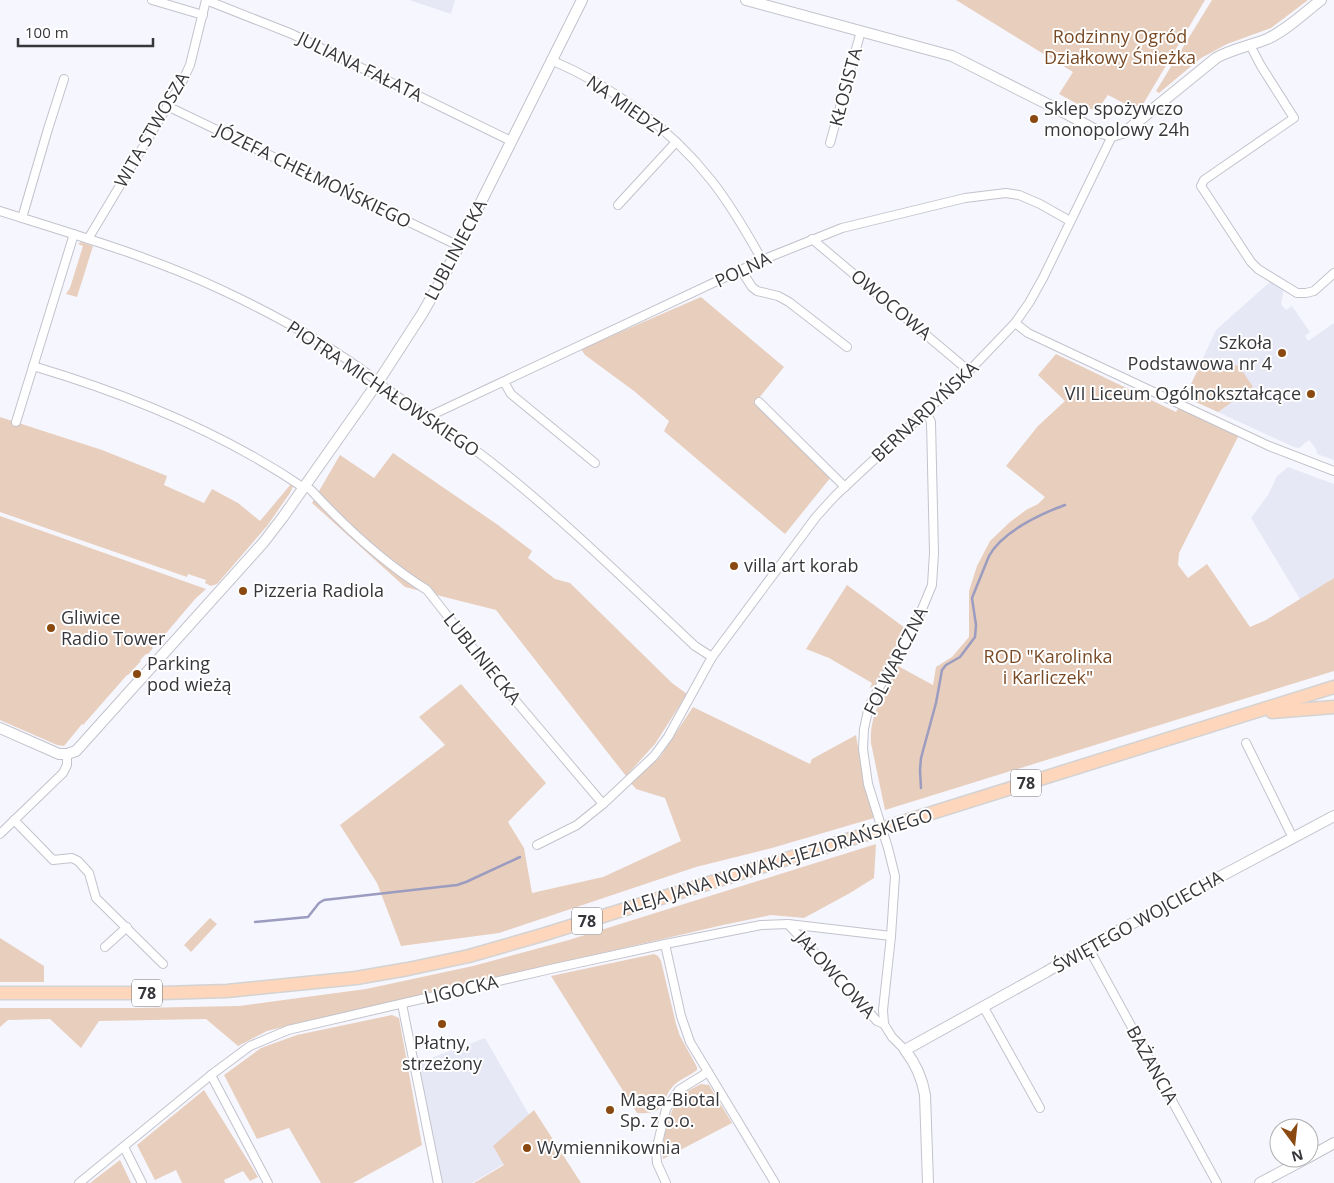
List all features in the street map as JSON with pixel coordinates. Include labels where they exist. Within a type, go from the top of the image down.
[{"type":"main road","name":"ALEJA JANA NOWAKA-JEZIORAŃSKIEGO","points":[[0,993],[226,991],[347,979],[469,956],[542,935],[1334,687]]},
{"type":"main road","points":[[1247,714],[1334,707]]},
{"type":"street","points":[[152,0],[203,15]]},
{"type":"street","name":"WITA STWOSZA","points":[[88,239],[190,65],[206,0]]},
{"type":"street","name":"JULIANA FAŁATA","points":[[206,0],[292,34],[511,140]]},
{"type":"street","name":"LUBLINIECKA","points":[[67,754],[81,747],[241,569],[305,487],[378,382],[422,314],[459,246],[582,0]]},
{"type":"street","points":[[746,0],[952,56],[1068,114],[1099,132],[1112,136],[1125,132],[1216,58],[1227,52],[1266,39],[1282,30],[1321,0]]},
{"type":"street","name":"KŁOSISTA","points":[[830,143],[861,31]]},
{"type":"street","points":[[1250,44],[1261,66],[1294,118],[1204,180],[1201,186],[1251,262],[1258,269],[1297,292],[1306,293],[1314,291],[1334,273]]},
{"type":"street","name":"NA MIEDZY","points":[[551,60],[614,93],[676,142],[710,179],[727,202],[762,260]]},
{"type":"street","points":[[22,218],[64,79]]},
{"type":"street","name":"JÓZEFA CHEŁMOŃSKIEGO","points":[[167,106],[459,246]]},
{"type":"street","name":"BERNARDYŃSKA","points":[[537,845],[577,825],[654,756],[668,737],[712,657],[816,516],[969,371],[1015,323],[1038,286],[1112,136]]},
{"type":"street","name":"NA MIEDZY","points":[[618,205],[676,142]]},
{"type":"street","name":"POLNA","points":[[431,419],[434,414],[762,260],[842,228],[964,198],[993,194],[1018,195],[1040,204],[1070,221]]},
{"type":"street","name":"PIOTRA MICHAŁOWSKIEGO","points":[[0,211],[144,258],[245,301],[329,349],[486,458],[529,493],[695,646],[712,657]]},
{"type":"street","points":[[16,422],[74,234]]},
{"type":"street","name":"OWOCOWA","points":[[812,239],[969,371]]},
{"type":"street","points":[[741,270],[752,287],[789,302],[847,347]]},
{"type":"street","points":[[1015,323],[1028,333],[1180,405],[1269,446],[1334,471]]},
{"type":"street","points":[[33,366],[102,388],[182,422],[250,455],[305,487]]},
{"type":"street","points":[[504,382],[511,394],[595,463]]},
{"type":"street","points":[[759,402],[845,487]]},
{"type":"street","name":"FOLWARCZNA","points":[[884,1024],[883,1010],[891,936],[894,876],[888,848],[868,784],[863,748],[864,729],[870,706],[920,614],[932,585],[934,572],[931,422],[926,412]]},
{"type":"street","name":"LUBLINIECKA","points":[[305,487],[340,521],[412,581],[427,590],[498,680],[602,804]]},
{"type":"street","points":[[0,728],[60,754],[67,754],[67,765],[63,773],[0,834]]},
{"type":"street","points":[[1246,743],[1293,838]]},
{"type":"street","name":"ŚWIĘTEGO WOJCIECHA","points":[[905,1050],[1088,947],[1334,816]]},
{"type":"street","points":[[14,820],[53,860],[72,858],[78,861],[92,879],[96,898],[163,964]]},
{"type":"street","name":"LIGOCKA","points":[[79,1183],[212,1074],[250,1046],[288,1030],[665,944],[761,925],[788,924],[891,936]]},
{"type":"street","name":"JAŁOWCOWA","points":[[788,924],[876,1021],[884,1024]]},
{"type":"street","points":[[105,947],[127,928]]},
{"type":"street","points":[[665,944],[685,1030],[690,1042],[775,1183]]},
{"type":"street","name":"BAŻANCIA","points":[[1088,947],[1217,1183]]},
{"type":"street","points":[[402,1004],[437,1183]]},
{"type":"street","points":[[983,1006],[1040,1108]]},
{"type":"street","points":[[884,1024],[892,1037],[915,1062],[923,1082],[928,1183]]},
{"type":"street","points":[[666,1183],[657,1163],[656,1151],[666,1109],[678,1090],[708,1072]]},
{"type":"street","points":[[212,1074],[268,1183]]},
{"type":"street","points":[[1319,1151],[1334,1143]]},
{"type":"street","points":[[124,1147],[142,1183]]},
{"type":"street","points":[[1260,1183],[1288,1168]]},
{"type":"shaded area","points":[[409,0],[455,0],[451,14]]},
{"type":"shaded area","points":[[1271,281],[1281,286],[1283,290],[1281,304],[1286,310],[1292,306],[1310,332],[1305,336],[1308,341],[1334,323],[1334,460],[1317,454],[1316,449],[1309,440],[1299,448],[1294,447],[1185,397],[1216,330]]},
{"type":"shaded area","points":[[1288,467],[1334,484],[1334,578],[1300,599],[1251,518],[1268,495],[1277,476]]},
{"type":"shaded area","points":[[485,1038],[535,1125],[509,1161],[472,1183],[440,1183],[415,1064]]},
{"type":"green space","name":"Rodzinny Ogród Działkowy Śnieżka","points":[[956,0],[1205,0],[1139,111],[1108,95],[1097,110],[1085,108],[1059,94],[1073,72]]},
{"type":"green space","points":[[1212,0],[1308,0],[1271,28],[1227,44],[1201,58],[1159,93],[1156,91]]},
{"type":"green space","points":[[81,242],[93,246],[77,297],[66,294],[70,288],[83,246],[78,244]]},
{"type":"green space","points":[[701,297],[784,367],[755,403],[831,477],[785,534],[664,431],[669,421],[634,391],[585,355],[581,349]]},
{"type":"green space","name":"ROD \"Karolinka i Karliczek\"","points":[[1056,354],[1176,412],[1180,405],[1241,431],[1179,553],[1178,565],[1188,578],[1207,564],[1250,627],[1266,620],[1334,578],[1334,671],[885,810],[871,743],[875,713],[898,666],[933,685],[936,667],[952,657],[969,637],[969,591],[977,566],[990,541],[1010,522],[1038,504],[1045,497],[1006,466],[1038,426],[1065,401],[1038,375]]},
{"type":"green space","points":[[1204,357],[1218,373],[1235,365],[1239,366],[1253,387],[1218,412],[1185,397]]},
{"type":"green space","points":[[0,417],[102,450],[167,476],[164,485],[204,503],[212,489],[238,503],[260,521],[291,484],[293,486],[267,526],[217,584],[211,586],[205,583],[206,580],[188,574],[187,577],[0,512]]},
{"type":"green space","points":[[393,453],[498,525],[532,551],[528,558],[555,579],[570,583],[672,683],[687,694],[655,744],[626,776],[496,610],[405,587],[312,503],[340,455],[374,478]]},
{"type":"green space","points":[[0,516],[206,589],[64,746],[57,745],[0,720]]},
{"type":"green space","points":[[847,585],[905,628],[876,684],[870,688],[872,683],[829,658],[806,649]]},
{"type":"green space","points":[[461,684],[546,783],[508,822],[524,848],[532,893],[603,877],[681,841],[665,798],[636,789],[630,782],[660,757],[693,707],[810,764],[812,759],[856,735],[863,778],[874,818],[772,848],[696,867],[499,933],[401,946],[377,883],[340,825],[445,745],[419,717]]},
{"type":"green space","points":[[876,844],[874,878],[804,918],[771,915],[723,925],[267,1031],[238,1046],[206,1019],[99,1021],[81,1048],[50,1019],[8,1020],[0,1027],[0,1008],[239,1006],[366,989],[473,966],[569,940]]},
{"type":"green space","points":[[210,918],[217,924],[191,952],[184,945]]},
{"type":"green space","points":[[0,938],[44,966],[44,982],[0,982]]},
{"type":"green space","points":[[654,954],[661,961],[676,1024],[697,1070],[674,1085],[662,1106],[654,1112],[637,1113],[551,976]]},
{"type":"green space","points":[[392,1015],[399,1018],[422,1145],[353,1183],[321,1183],[289,1128],[257,1139],[224,1075],[261,1048],[297,1035]]},
{"type":"green space","points":[[701,1084],[709,1085],[732,1123],[663,1159],[665,1135],[673,1109],[681,1096]]},
{"type":"green space","points":[[204,1090],[258,1177],[250,1181],[243,1171],[224,1180],[225,1183],[182,1183],[176,1170],[155,1180],[137,1145]]},
{"type":"green space","points":[[534,1110],[581,1183],[474,1183],[504,1165],[493,1146]]},
{"type":"green space","points":[[120,1160],[131,1183],[90,1183]]},
{"type":"waterway","points":[[921,788],[921,758],[936,703],[942,670],[946,665],[960,657],[975,637],[976,625],[972,598],[989,556],[1003,539],[1022,525],[1044,513],[1065,505]]},
{"type":"waterway","points":[[255,922],[308,917],[319,903],[324,900],[457,885],[520,857]]},
{"type":"place","name":"Sklep spożywczo monopolowy 24h","points":[[1034,119]]},
{"type":"place","name":"Szkoła Podstawowa nr 4","points":[[1282,353]]},
{"type":"place","name":"VII Liceum Ogólnokształcące","points":[[1311,394]]},
{"type":"place","name":"villa art korab","points":[[734,566]]},
{"type":"place","name":"Pizzeria Radiola","points":[[243,591]]},
{"type":"place","name":"Gliwice Radio Tower","points":[[51,628]]},
{"type":"place","name":"Parking pod wieżą","points":[[137,674]]},
{"type":"place","name":"Płatny, strzeżony","points":[[442,1024]]},
{"type":"place","name":"Maga-Biotal Sp. z o.o.","points":[[610,1110]]},
{"type":"place","name":"Wymiennikownia","points":[[527,1148]]}]
